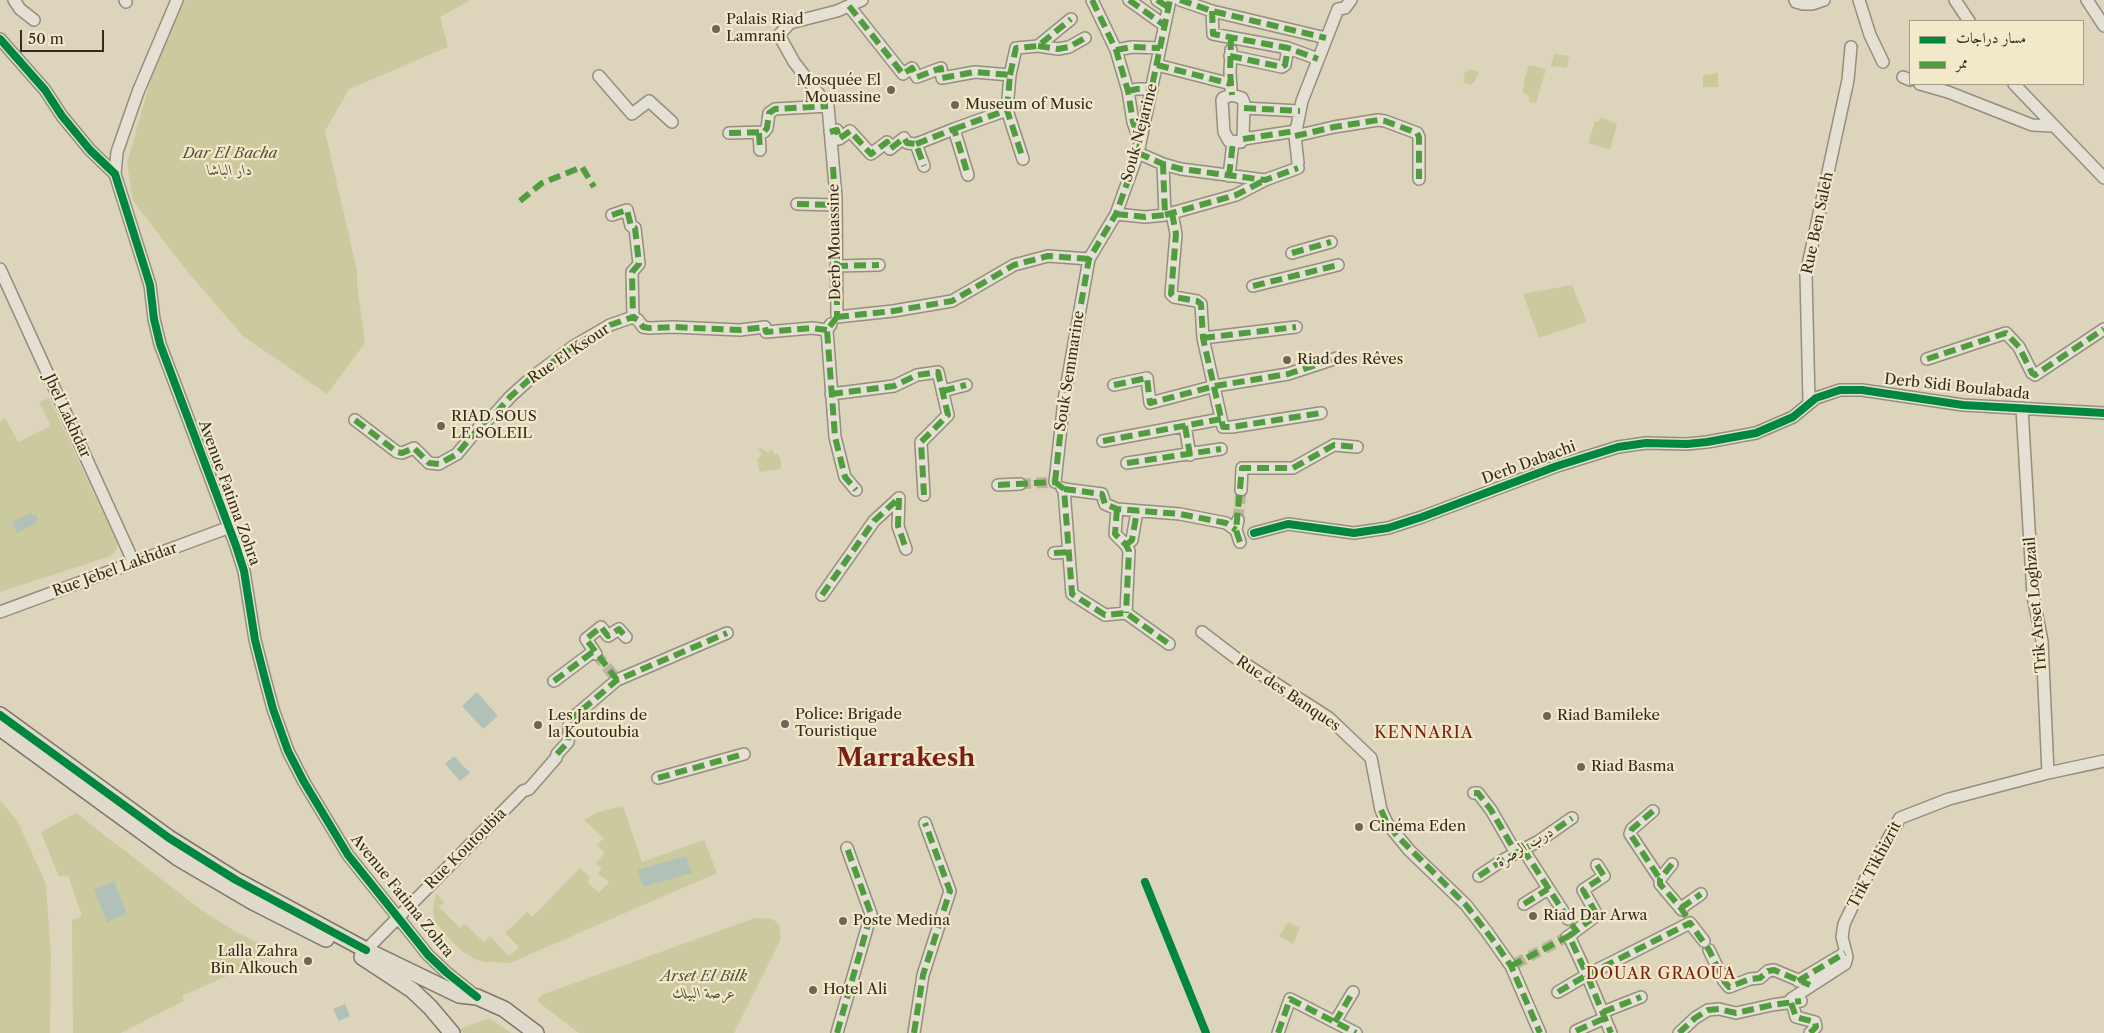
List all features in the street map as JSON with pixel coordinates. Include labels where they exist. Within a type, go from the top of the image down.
[{"type":"main road","points":[[0,715],[169,838],[236,880],[366,950],[459,995],[477,997],[504,1009],[536,1033]]},
{"type":"main road","points":[[0,728],[178,858],[253,902],[355,952],[397,979],[430,1007],[452,1033]]},
{"type":"street","points":[[14,0],[34,20]]},
{"type":"street","points":[[115,174],[117,152],[138,92],[177,0]]},
{"type":"street","points":[[828,106],[794,62],[779,35],[790,23],[862,0]]},
{"type":"street","points":[[1092,0],[1116,50],[1128,91],[1139,148],[1163,164],[1229,176],[1265,180]]},
{"type":"street","points":[[1129,0],[1164,25]]},
{"type":"street","points":[[1157,0],[1169,4]]},
{"type":"street","points":[[1180,0],[1212,11],[1326,38]]},
{"type":"street","points":[[1116,214],[1145,218],[1168,214],[1236,195],[1298,165],[1296,133],[1300,111],[1338,9],[1345,8],[1351,0]]},
{"type":"street","points":[[1795,0],[1803,4],[1812,4],[1824,0]]},
{"type":"street","points":[[1859,0],[1870,35],[1883,62]]},
{"type":"street","points":[[1955,0],[1968,20]]},
{"type":"street","points":[[2087,0],[2104,26]]},
{"type":"street","name":"Souk Nejarine","points":[[1089,259],[1116,214],[1139,148],[1169,4]]},
{"type":"street","points":[[844,5],[903,74],[912,68],[917,77],[941,68],[942,78],[975,72],[1010,75]]},
{"type":"street","points":[[1212,11],[1213,34],[1288,48],[1318,59]]},
{"type":"street","points":[[1038,46],[1071,19]]},
{"type":"street","name":"Avenue Fatima Zohra","points":[[0,38],[46,90],[62,116],[90,150],[115,174],[150,285],[154,319],[160,344],[230,527],[244,571],[255,640],[266,686],[272,709],[288,751],[304,782],[348,855],[434,961],[477,997]]},
{"type":"street","points":[[1023,159],[1007,110],[1010,75],[1016,48],[1038,46],[1058,49],[1069,47],[1085,38]]},
{"type":"street","points":[[1232,38],[1230,56],[1231,90],[1223,98],[1222,104],[1224,132],[1229,141],[1296,133],[1376,120],[1386,121],[1417,133],[1419,137],[1420,178]]},
{"type":"street","points":[[1116,50],[1132,46],[1160,48]]},
{"type":"street","name":"Rue Ben Saleh","points":[[1809,402],[1806,274],[1848,80],[1851,47]]},
{"type":"street","points":[[1230,56],[1282,67],[1285,65],[1288,48]]},
{"type":"street","points":[[1157,65],[1231,90],[1242,98],[1244,108],[1229,176]]},
{"type":"street","points":[[599,76],[632,114],[649,101],[672,122]]},
{"type":"street","points":[[1924,85],[1948,92],[2032,125],[2052,126]]},
{"type":"street","points":[[2015,85],[2044,114],[2052,126],[2104,178]]},
{"type":"street","points":[[1128,91],[1137,88],[1152,89]]},
{"type":"street","points":[[729,133],[752,131],[759,133],[766,130],[769,113],[773,109],[828,106]]},
{"type":"street","name":"Derb Mouassine","points":[[828,106],[836,205],[837,317]]},
{"type":"street","points":[[1244,108],[1300,111]]},
{"type":"street","points":[[830,132],[837,130],[839,139],[850,131],[871,154],[887,142],[890,149],[904,138],[907,143],[916,144],[1007,110]]},
{"type":"street","points":[[954,129],[968,175]]},
{"type":"street","points":[[759,133],[760,150]]},
{"type":"street","points":[[916,144],[924,166]]},
{"type":"street","points":[[1163,164],[1168,214],[1176,234],[1170,294],[1176,298],[1200,302],[1203,338],[1215,386],[1222,426],[1225,428],[1321,413]]},
{"type":"street","points":[[797,204],[836,205]]},
{"type":"street","points":[[612,215],[627,210],[631,226],[634,228],[639,264],[632,272],[633,317],[643,327],[740,330],[765,327],[766,332],[812,328],[827,330]]},
{"type":"street","points":[[1292,253],[1331,242]]},
{"type":"street","points":[[856,490],[845,477],[834,437],[827,330],[837,317],[952,302],[1014,265],[1048,256],[1089,259]]},
{"type":"street","name":"Souk Semmarine","points":[[1089,259],[1064,400],[1060,487],[1072,594],[1105,615],[1126,613]]},
{"type":"street","points":[[836,266],[879,265]]},
{"type":"street","points":[[1252,286],[1338,265]]},
{"type":"street","name":"Jbel Lakhdar","points":[[0,269],[134,564]]},
{"type":"street","name":"Rue El Ksour","points":[[355,420],[397,452],[402,453],[414,448],[431,464],[441,464],[457,454],[482,424],[495,414],[510,396],[531,378],[574,346],[610,325],[633,317]]},
{"type":"street","points":[[1203,338],[1296,327]]},
{"type":"street","points":[[1928,359],[2006,334],[2019,347],[2032,373],[2036,375],[2104,329]]},
{"type":"street","points":[[1114,385],[1147,378],[1150,403],[1215,386],[1288,374],[1337,358]]},
{"type":"street","points":[[831,394],[894,386],[918,375],[938,372],[948,415],[920,442],[924,496]]},
{"type":"street","points":[[943,391],[966,385]]},
{"type":"street","name":"Derb Sidi Boulabada","points":[[1809,402],[1824,394],[1850,390],[1963,405],[2104,413]]},
{"type":"street","name":"Derb Dabachi","points":[[1254,533],[1288,524],[1354,533],[1377,530],[1405,523],[1557,466],[1618,447],[1637,444],[1707,442],[1756,433],[1793,417],[1809,402]]},
{"type":"street","name":"Trik Arset Loghzail","points":[[2022,408],[2032,596],[2042,641],[2048,773]]},
{"type":"street","points":[[1103,441],[1221,419]]},
{"type":"street","points":[[1185,426],[1190,455]]},
{"type":"street","points":[[1241,490],[1242,468],[1293,468],[1334,445],[1357,447]]},
{"type":"street","points":[[1127,464],[1221,449]]},
{"type":"street","points":[[998,485],[1020,484]]},
{"type":"street","points":[[1060,487],[1102,494],[1105,504],[1117,509],[1199,518],[1237,525],[1240,542]]},
{"type":"street","points":[[822,594],[874,521],[899,498],[898,526],[906,549]]},
{"type":"street","points":[[1117,509],[1115,534],[1126,544],[1129,551],[1126,613],[1169,644]]},
{"type":"street","points":[[1126,544],[1132,540],[1138,511]]},
{"type":"street","name":"Rue Jebel Lakhdar","points":[[0,612],[230,527]]},
{"type":"street","points":[[1054,553],[1068,552]]},
{"type":"street","points":[[554,681],[595,652],[586,639],[601,627],[608,636],[619,629],[626,637]]},
{"type":"street","name":"Rue Koutoubia","points":[[366,950],[523,791],[523,785],[550,755],[557,754],[568,742],[570,720],[615,678],[727,632]]},
{"type":"street","name":"Rue des Banques","points":[[1202,632],[1236,658],[1329,718],[1371,758],[1381,810],[1386,823],[1409,850],[1466,905],[1513,965],[1540,1033]]},
{"type":"street","points":[[658,778],[744,754]]},
{"type":"street","name":"Trik Tikhizrit","points":[[1845,953],[1842,937],[1844,924],[1866,878],[1900,818],[1949,799],[2048,773],[2104,761]]},
{"type":"street","points":[[1474,793],[1478,793],[1492,810],[1548,889],[1571,930],[1611,1033]]},
{"type":"street","points":[[1653,811],[1632,829],[1630,834],[1660,879],[1661,886],[1681,909],[1701,894]]},
{"type":"street","name":"درب الرصرة","points":[[1479,876],[1539,841],[1572,818]]},
{"type":"street","points":[[914,1033],[923,975],[950,891],[925,823]]},
{"type":"street","points":[[836,1033],[871,914],[847,848]]},
{"type":"street","points":[[1660,879],[1672,864]]},
{"type":"street","points":[[1571,930],[1597,915],[1583,890],[1604,876],[1596,865]]},
{"type":"street","points":[[1524,904],[1548,889]]},
{"type":"street","points":[[1558,992],[1587,974],[1689,923],[1706,945],[1724,981],[1730,987],[1750,978],[1760,978],[1768,971],[1774,970],[1810,985]]},
{"type":"street","points":[[1798,981],[1845,953],[1846,961],[1843,966],[1793,996],[1796,1002],[1796,1017],[1815,1022],[1816,1027],[1810,1033]]},
{"type":"street","points":[[1335,1022],[1353,992]]},
{"type":"street","points":[[1576,1031],[1641,997]]},
{"type":"street","points":[[1278,1033],[1290,998],[1356,1033]]},
{"type":"street","points":[[1679,1033],[1695,1018],[1708,1010],[1719,1009],[1736,1013],[1796,1002]]},
{"type":"green space","name":"Dar El Bacha دار الباشا","points":[[185,0],[471,0],[440,17],[448,47],[349,89],[325,131],[357,271],[365,343],[327,394],[243,336],[191,276],[133,201],[127,163],[154,68]]},
{"type":"green space","points":[[1554,54],[1569,56],[1567,68],[1551,66]]},
{"type":"green space","points":[[1529,65],[1546,69],[1536,103],[1529,102],[1529,95],[1523,93],[1524,81]]},
{"type":"green space","points":[[1471,69],[1479,72],[1474,83],[1471,85],[1463,82],[1465,79],[1463,77],[1465,72]]},
{"type":"green space","points":[[1718,73],[1718,87],[1703,87],[1703,75]]},
{"type":"green space","points":[[1601,117],[1617,124],[1610,150],[1588,143],[1595,121],[1598,122]]},
{"type":"green space","points":[[1572,285],[1587,322],[1539,338],[1523,294]]},
{"type":"green space","points":[[49,398],[116,541],[117,547],[115,552],[108,557],[0,592],[0,421],[5,418],[18,442],[51,426],[39,402]]},
{"type":"green space","points":[[761,448],[767,452],[772,449],[774,454],[778,454],[781,460],[781,469],[760,472],[757,459],[762,454],[758,449]]},
{"type":"green space","points":[[0,800],[17,820],[46,884],[51,956],[50,1033],[0,1033]]},
{"type":"green space","points":[[623,806],[642,862],[704,840],[717,873],[510,963],[485,962],[474,959],[459,949],[435,922],[433,911],[436,894],[444,902],[439,907],[460,928],[465,924],[484,942],[490,936],[509,956],[519,947],[505,933],[527,912],[532,917],[580,868],[591,878],[587,882],[599,893],[609,882],[598,873],[602,869],[596,863],[605,853],[597,845],[604,838],[584,820],[598,812]]},
{"type":"green space","points":[[76,813],[200,909],[236,932],[279,953],[182,996],[184,1001],[121,1033],[73,1033],[72,920],[82,916],[68,875],[59,877],[41,832]]},
{"type":"green space","name":"Arset El Bilk عرصة البيلك","points":[[755,918],[773,919],[779,925],[781,939],[734,1033],[579,1033],[537,1001],[541,995]]},
{"type":"green space","points":[[1288,922],[1300,928],[1293,944],[1279,936]]},
{"type":"green space","points":[[489,1018],[511,1033],[463,1033],[460,1029]]},
{"type":"shaded area","points":[[31,513],[32,515],[35,514],[38,519],[35,521],[36,523],[17,533],[12,522]]},
{"type":"shaded area","points":[[477,692],[498,716],[483,729],[462,706]]},
{"type":"shaded area","points":[[454,756],[470,773],[460,781],[445,764]]},
{"type":"shaded area","points":[[686,856],[692,873],[643,887],[638,870]]},
{"type":"shaded area","points":[[114,881],[127,914],[107,922],[94,889]]},
{"type":"shaded area","points":[[345,1004],[350,1016],[339,1021],[333,1009]]},
{"type":"tunnel","points":[[1020,484],[1055,482],[1062,488]]},
{"type":"tunnel","points":[[1238,520],[1241,490]]},
{"type":"tunnel","points":[[596,654],[614,676]]},
{"type":"tunnel","points":[[1515,964],[1567,937]]},
{"type":"marked path","points":[[1092,0],[1116,50],[1128,91],[1133,122],[1140,141]]},
{"type":"marked path","points":[[1129,0],[1164,25]]},
{"type":"marked path","points":[[1157,0],[1168,7]]},
{"type":"marked path","points":[[1055,482],[1064,400],[1089,259],[1116,214],[1138,153],[1170,0]]},
{"type":"marked path","points":[[1180,0],[1212,11],[1326,38]]},
{"type":"marked path","points":[[849,6],[903,74],[912,68],[917,77],[941,68],[942,78],[975,72],[1010,75],[1007,110]]},
{"type":"marked path","points":[[1212,11],[1213,34],[1288,48],[1318,59]]},
{"type":"marked path","points":[[1010,75],[1016,48],[1038,46],[1071,19]]},
{"type":"marked path","points":[[1038,46],[1058,49],[1069,47],[1085,38]]},
{"type":"marked path","points":[[1231,38],[1230,72],[1232,95]]},
{"type":"marked path","points":[[1116,50],[1132,47],[1160,48]]},
{"type":"marked path","points":[[1230,56],[1282,67],[1285,65],[1288,48]]},
{"type":"marked path","points":[[1157,65],[1231,84]]},
{"type":"marked path","points":[[1128,91],[1152,89]]},
{"type":"marked path","points":[[729,133],[764,132],[767,128],[769,113],[775,109],[828,106]]},
{"type":"marked path","points":[[1244,108],[1300,111]]},
{"type":"marked path","points":[[954,129],[1007,110],[1023,159]]},
{"type":"marked path","points":[[1295,136],[1334,127],[1378,120],[1385,121],[1417,133],[1419,137],[1419,179]]},
{"type":"marked path","points":[[916,144],[954,129],[968,175]]},
{"type":"marked path","points":[[830,132],[837,130],[839,139],[850,131],[871,154],[887,142],[890,149],[904,138],[907,143],[916,144],[924,166]]},
{"type":"marked path","points":[[1243,139],[1296,131]]},
{"type":"marked path","points":[[759,133],[760,150]]},
{"type":"marked path","points":[[1229,176],[1233,142]]},
{"type":"marked path","points":[[1138,153],[1163,164],[1181,169],[1265,180],[1298,168]]},
{"type":"marked path","points":[[1116,214],[1145,217],[1165,215],[1163,164]]},
{"type":"marked path","points":[[520,201],[542,183],[582,167],[594,187]]},
{"type":"marked path","points":[[833,167],[837,235],[837,317]]},
{"type":"marked path","points":[[1165,215],[1236,195],[1265,180]]},
{"type":"marked path","points":[[797,204],[836,205]]},
{"type":"marked path","points":[[612,215],[627,210],[631,226],[635,228],[639,264],[632,272],[633,317]]},
{"type":"marked path","points":[[1172,213],[1176,234],[1171,294],[1174,297],[1197,301],[1201,304],[1203,338],[1223,427],[1321,413]]},
{"type":"marked path","points":[[1292,253],[1331,242]]},
{"type":"marked path","points":[[837,317],[893,311],[952,301],[1014,265],[1048,256],[1089,259]]},
{"type":"marked path","points":[[836,266],[879,265]]},
{"type":"marked path","points":[[1253,286],[1338,265]]},
{"type":"marked path","points":[[355,420],[397,452],[402,453],[414,448],[429,463],[439,464],[457,454],[482,424],[495,414],[531,378],[574,346],[610,325],[633,317],[643,327],[649,328],[673,327],[740,330],[765,327],[766,332],[812,328],[827,330]]},
{"type":"marked path","points":[[837,317],[827,330],[835,437],[845,477],[856,490]]},
{"type":"marked path","points":[[1203,338],[1296,327]]},
{"type":"marked path","points":[[1927,359],[2006,333],[2019,347],[2032,373],[2035,375],[2104,329]]},
{"type":"marked path","points":[[1114,385],[1147,378],[1150,403],[1215,386],[1288,374],[1337,358]]},
{"type":"marked path","points":[[831,394],[894,386],[917,375],[938,372],[948,415],[921,442],[924,495]]},
{"type":"marked path","points":[[943,391],[966,385]]},
{"type":"marked path","points":[[1103,441],[1221,419]]},
{"type":"marked path","points":[[1185,426],[1190,455]]},
{"type":"marked path","points":[[1240,542],[1236,530],[1242,468],[1293,468],[1334,445],[1357,447]]},
{"type":"marked path","points":[[1127,463],[1221,449]]},
{"type":"marked path","points":[[1055,482],[1064,489],[1072,594],[1105,615],[1126,613],[1169,644]]},
{"type":"marked path","points":[[998,485],[1055,482]]},
{"type":"marked path","points":[[1064,489],[1102,494],[1105,504],[1117,509],[1180,514],[1226,523],[1236,530]]},
{"type":"marked path","points":[[899,498],[898,526],[906,549]]},
{"type":"marked path","points":[[822,595],[874,521],[899,498]]},
{"type":"marked path","points":[[1117,509],[1115,534],[1129,551],[1126,613]]},
{"type":"marked path","points":[[1126,545],[1132,540],[1137,511]]},
{"type":"marked path","points":[[1054,553],[1068,552]]},
{"type":"marked path","points":[[617,680],[586,639],[601,627],[608,636],[619,629],[626,637]]},
{"type":"marked path","points":[[557,754],[568,742],[570,720],[617,680],[727,633]]},
{"type":"marked path","points":[[554,681],[594,651]]},
{"type":"marked path","points":[[658,778],[744,754]]},
{"type":"marked path","points":[[1474,793],[1478,793],[1491,810],[1516,853]]},
{"type":"marked path","points":[[1381,810],[1387,823],[1397,836],[1466,905],[1496,944],[1511,966],[1540,1033]]},
{"type":"marked path","points":[[1653,811],[1632,829],[1630,834],[1660,879]]},
{"type":"marked path","points":[[1479,876],[1503,860],[1539,841],[1572,818]]},
{"type":"marked path","points":[[914,1033],[923,975],[950,891],[925,823]]},
{"type":"marked path","points":[[837,1033],[871,914],[847,848]]},
{"type":"marked path","points":[[1523,849],[1576,931]]},
{"type":"marked path","points":[[1672,864],[1660,879],[1660,884],[1681,908],[1690,923]]},
{"type":"marked path","points":[[1569,936],[1597,915],[1583,890],[1604,876],[1597,865]]},
{"type":"marked path","points":[[1524,904],[1548,889]]},
{"type":"marked path","points":[[1681,908],[1701,894]]},
{"type":"marked path","points":[[1511,966],[1569,936],[1587,975],[1690,923],[1709,950],[1724,981],[1729,987],[1750,979],[1760,978],[1768,971],[1774,970],[1810,985]]},
{"type":"marked path","points":[[1798,981],[1845,953]]},
{"type":"marked path","points":[[1558,992],[1587,975],[1611,1033]]},
{"type":"marked path","points":[[1335,1022],[1353,992]]},
{"type":"marked path","points":[[1603,1012],[1641,997]]},
{"type":"marked path","points":[[1278,1033],[1290,999],[1356,1033]]},
{"type":"marked path","points":[[1679,1033],[1695,1018],[1708,1010],[1719,1009],[1736,1013],[1801,1001]]},
{"type":"marked path","points":[[1791,1003],[1796,1017],[1815,1022],[1816,1027],[1810,1033]]},
{"type":"marked path","points":[[1576,1031],[1605,1018]]},
{"type":"cycle path","points":[[0,39],[45,90],[62,116],[90,150],[115,174],[150,285],[154,319],[160,344],[244,571],[255,640],[273,709],[288,751],[304,782],[348,855],[428,955],[477,997]]},
{"type":"cycle path","points":[[1254,533],[1288,524],[1354,533],[1388,528],[1557,466],[1618,447],[1646,443],[1687,444],[1707,442],[1756,433],[1793,417],[1816,398],[1840,390],[1862,390],[1963,405],[2104,413]]},
{"type":"cycle path","points":[[0,715],[169,838],[236,880],[366,950]]},
{"type":"cycle path","points":[[1145,882],[1206,1033]]},
{"type":"place","name":"Palais Riad Lamrani","points":[[716,29]]},
{"type":"place","name":"Mosquée El Mouassine","points":[[891,90]]},
{"type":"place","name":"Museum of Music","points":[[955,105]]},
{"type":"place","name":"Riad des Rêves","points":[[1287,360]]},
{"type":"place","name":"RIAD SOUS LE SOLEIL","points":[[441,426]]},
{"type":"place","name":"Riad Bamileke","points":[[1547,716]]},
{"type":"place","name":"Police: Brigade Touristique","points":[[785,724]]},
{"type":"place","name":"Les Jardins de la Koutoubia","points":[[538,725]]},
{"type":"place","name":"Riad Basma","points":[[1581,767]]},
{"type":"place","name":"Cinéma Eden","points":[[1359,827]]},
{"type":"place","name":"Riad Dar Arwa","points":[[1533,916]]},
{"type":"place","name":"Poste Medina","points":[[843,921]]},
{"type":"place","name":"Lalla Zahra Bin Alkouch","points":[[308,961]]},
{"type":"place","name":"Hotel Ali","points":[[813,990]]},
{"type":"district","name":"KENNARIA","points":[[1424,733]]},
{"type":"district","name":"Marrakesh","points":[[906,759]]},
{"type":"district","name":"DOUAR GRAOUA","points":[[1661,974]]}]
